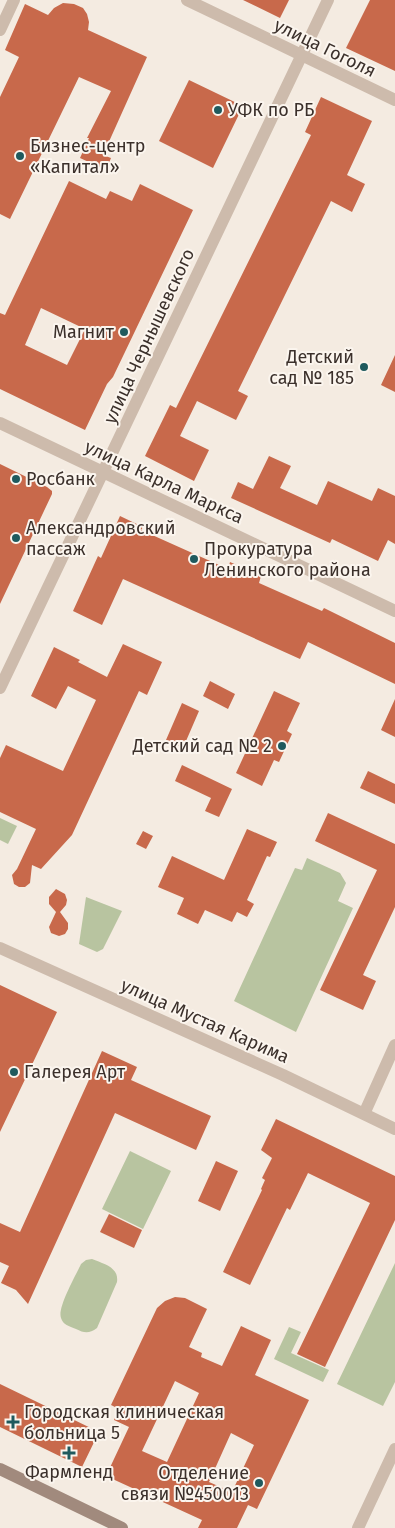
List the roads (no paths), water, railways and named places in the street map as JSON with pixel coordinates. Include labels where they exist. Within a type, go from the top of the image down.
[{"type":"main road","points":[[0,1470],[122,1528]]},
{"type":"street","points":[[0,30],[14,0]]},
{"type":"street","name":"улица Гоголя","points":[[187,0],[395,100]]},
{"type":"street","name":"улица Чернышевского","points":[[0,688],[328,0]]},
{"type":"street","name":"улица Карла Маркса","points":[[0,423],[395,611]]},
{"type":"street","name":"улица Мустая Карима","points":[[0,948],[283,1075],[395,1129]]},
{"type":"street","points":[[364,1114],[395,1045]]},
{"type":"street","points":[[358,1528],[395,1449]]},
{"type":"place","name":"УФК по РБ","points":[[218,110]]},
{"type":"place","name":"Бизнес-центр «Капитал»","points":[[20,156]]},
{"type":"place","name":"Магнит","points":[[124,332]]},
{"type":"place","name":"Детский сад № 185","points":[[364,367]]},
{"type":"place","name":"Росбанк","points":[[16,479]]},
{"type":"place","name":"Александровский пассаж","points":[[16,538]]},
{"type":"place","name":"Прокуратура Ленинского района","points":[[194,559]]},
{"type":"place","name":"Детский сад № 2","points":[[282,746]]},
{"type":"place","name":"Галерея Арт","points":[[14,1072]]},
{"type":"place","name":"Городская клиническая больница 5","points":[[13,1422]]},
{"type":"place","name":"Фармленд","points":[[69,1453]]},
{"type":"place","name":"Отделение связи №450013","points":[[259,1483]]}]
